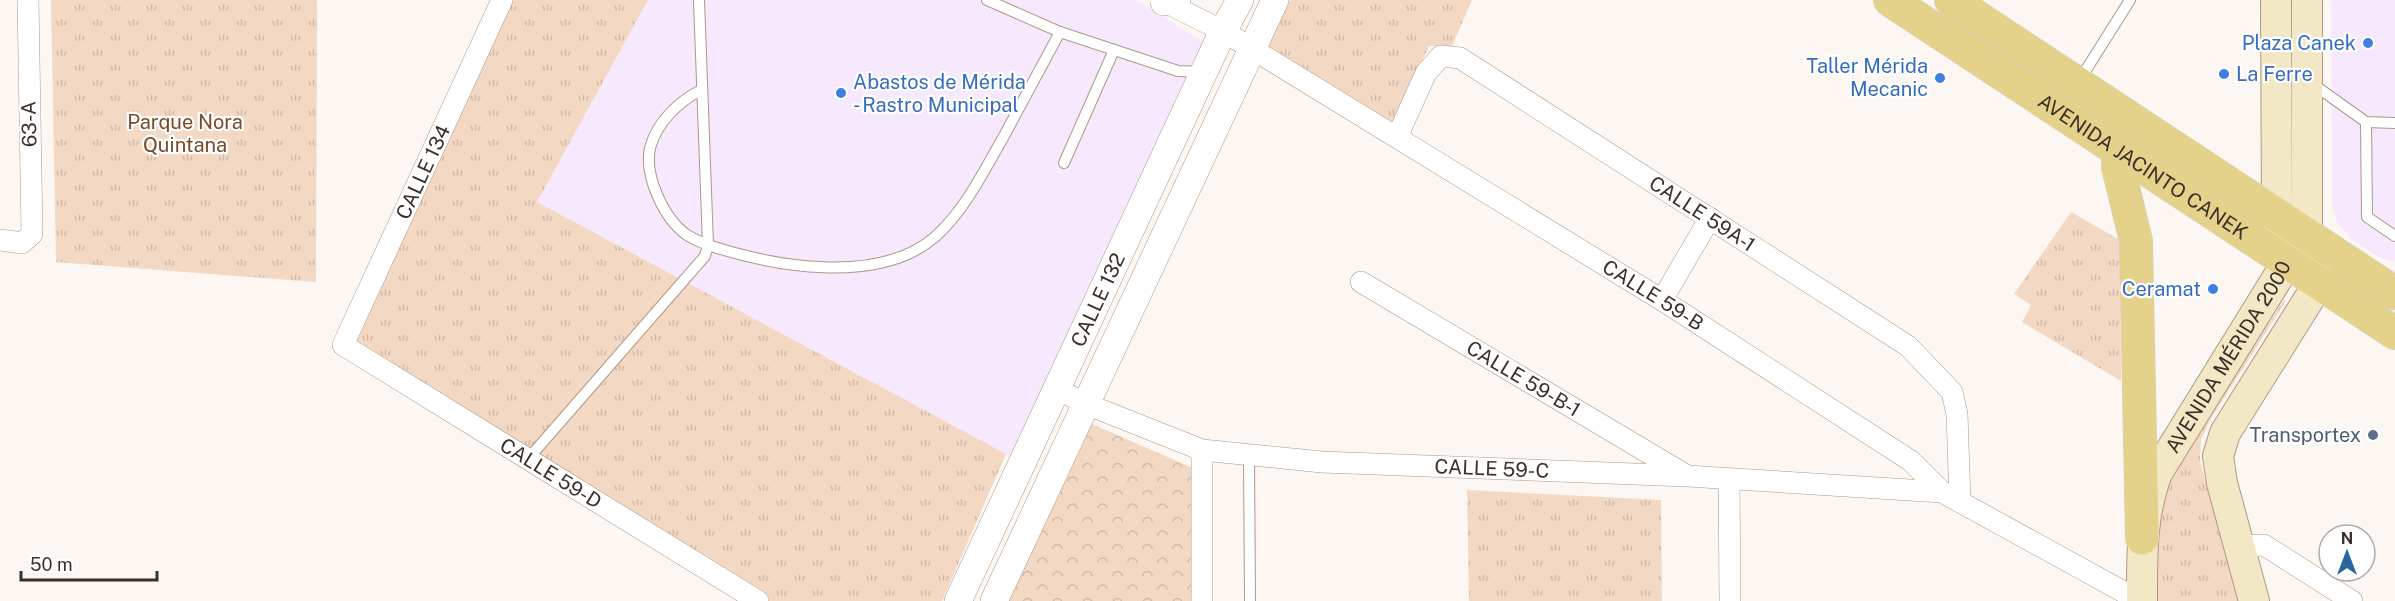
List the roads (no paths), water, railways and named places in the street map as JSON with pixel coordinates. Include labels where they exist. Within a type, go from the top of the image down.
[{"type":"main road","name":"AVENIDA JACINTO CANEK","points":[[1890,0],[2395,333]]},
{"type":"main road","name":"AVENIDA MÉRIDA 2000","points":[[2141,601],[2142,538],[2147,499],[2157,473],[2280,274],[2284,261],[2277,216],[2276,0]]},
{"type":"main road","name":"AVENIDA MÉRIDA 2000","points":[[2254,601],[2218,456],[2222,440],[2319,283],[2307,236],[2307,0]]},
{"type":"main road","name":"AVENIDA JACINTO CANEK","points":[[1969,5],[2078,84],[2395,293]]},
{"type":"main road","points":[[2118,149],[2118,167],[2136,241],[2142,538]]},
{"type":"street","name":"63-A","points":[[0,240],[22,243],[32,234],[28,0]]},
{"type":"street","name":"CALLE 134","points":[[343,345],[502,0]]},
{"type":"street","name":"CALLE 132","points":[[958,601],[1223,31],[1240,0]]},
{"type":"street","name":"CALLE 132","points":[[994,601],[1275,0]]},
{"type":"street","name":"CALLE 59-B","points":[[1167,1],[1223,31],[1662,300],[1911,461],[1951,497],[2141,601]]},
{"type":"street","name":"CALLE 59A-1","points":[[1397,138],[1426,73],[1441,56],[1460,58],[1908,346],[1952,392],[1957,414],[1951,497]]},
{"type":"street","points":[[1662,300],[1710,218]]},
{"type":"street","name":"CALLE 59-B-1","points":[[1361,282],[1687,476]]},
{"type":"street","name":"CALLE 59-D","points":[[343,345],[758,601]]},
{"type":"street","name":"CALLE 59-C","points":[[1057,389],[1086,404],[1202,450],[1322,462],[1687,476],[1951,497]]},
{"type":"street","points":[[1202,450],[1202,601]]},
{"type":"street","points":[[1729,479],[1730,601]]},
{"type":"street","points":[[2239,546],[2264,545],[2352,601]]},
{"type":"lane","points":[[528,459],[705,256],[708,245],[699,0]]},
{"type":"lane","points":[[987,0],[1060,32],[1114,50],[1178,70],[1204,72]]},
{"type":"lane","points":[[2078,84],[2130,0]]},
{"type":"lane","points":[[701,90],[687,98],[664,119],[650,149],[653,184],[664,211],[686,234],[708,245],[765,259],[845,268],[911,253],[934,237],[949,222],[981,178],[1060,32]]},
{"type":"lane","points":[[1064,163],[1114,50]]},
{"type":"lane","points":[[2307,81],[2366,122],[2395,123]]},
{"type":"lane","points":[[2366,122],[2367,217],[2395,236]]},
{"type":"lane","points":[[1249,454],[1250,601]]},
{"type":"place","name":"Plaza Canek","points":[[2368,43]]},
{"type":"place","name":"La Ferre","points":[[2224,74]]},
{"type":"place","name":"Taller Mérida Mecanic","points":[[1940,78]]},
{"type":"place","name":"Abastos de Mérida - Rastro Municipal","points":[[841,93]]},
{"type":"place","name":"Ceramat","points":[[2213,289]]},
{"type":"place","name":"Transportex","points":[[2373,435]]},
{"type":"park label","name":"Parque Nora Quintana","points":[[185,134]]}]
